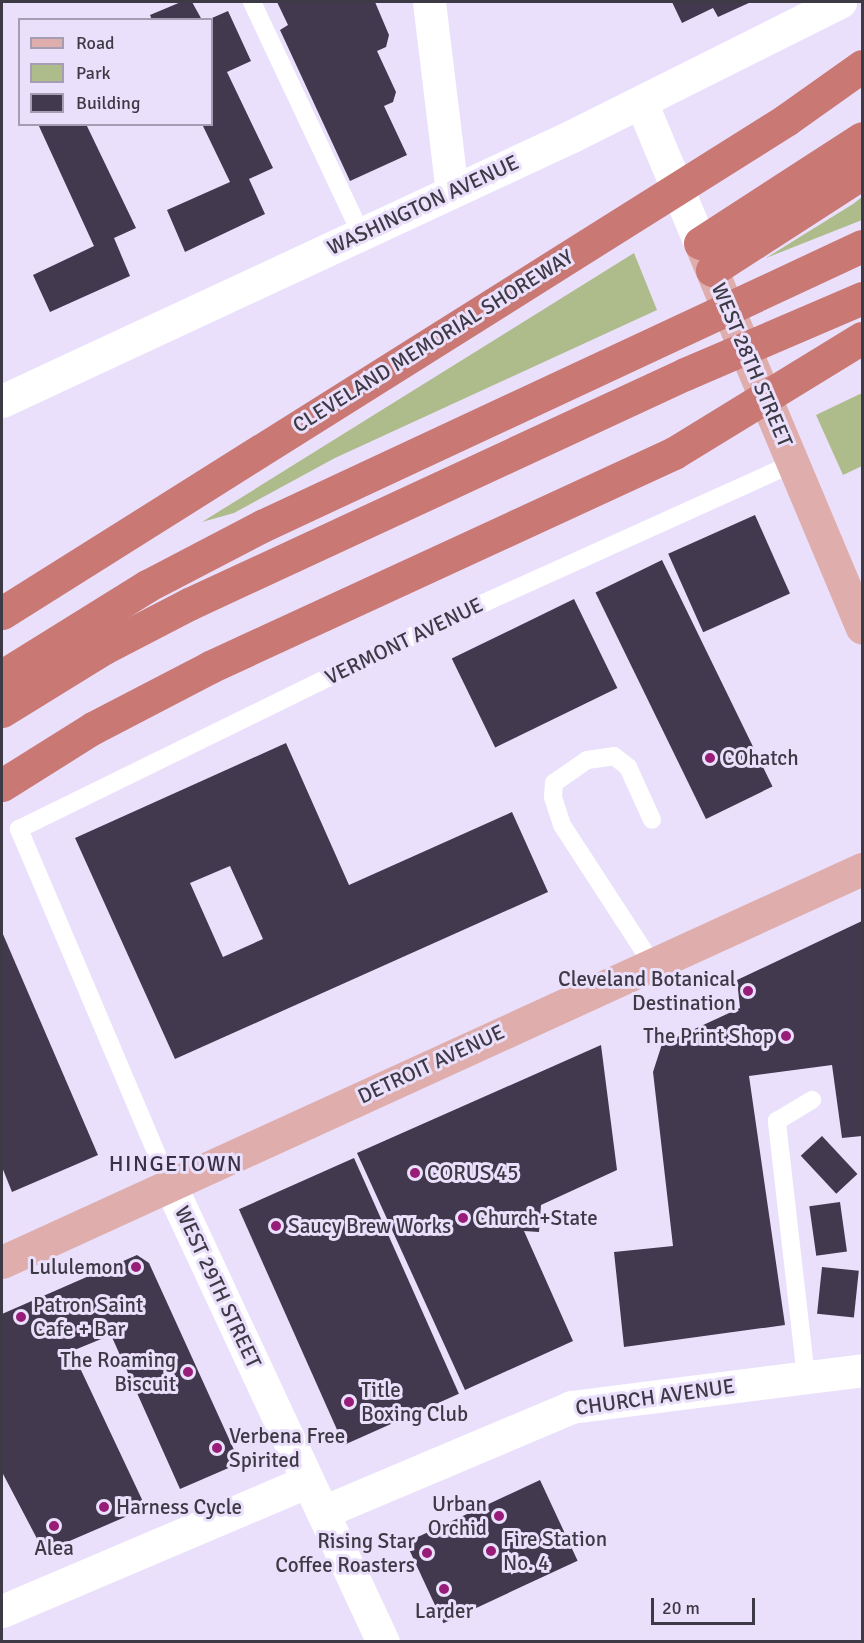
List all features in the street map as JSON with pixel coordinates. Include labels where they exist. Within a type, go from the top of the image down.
[{"type":"highway","name":"CLEVELAND MEMORIAL SHOREWAY","points":[[2,613],[748,144],[862,66]]},
{"type":"highway","points":[[710,266],[862,138]]},
{"type":"highway","points":[[710,266],[862,173]]},
{"type":"highway","points":[[2,676],[147,586],[262,526],[412,453],[862,246]]},
{"type":"highway","points":[[2,711],[104,648],[189,604],[685,374],[862,298]]},
{"type":"highway","points":[[2,785],[93,728],[210,667],[674,453],[786,388],[862,338]]},
{"type":"main road","name":"WEST 28TH STREET","points":[[710,266],[862,628]]},
{"type":"main road","name":"DETROIT AVENUE","points":[[2,1262],[651,962],[862,868]]},
{"type":"street","points":[[429,2],[452,192]]},
{"type":"street","name":"WASHINGTON AVENUE","points":[[2,401],[452,192],[641,102],[840,2]]},
{"type":"street","name":"WEST 28TH STREET","points":[[641,102],[710,266]]},
{"type":"street","name":"WEST 29TH STREET","points":[[170,1185],[383,1641]]},
{"type":"street","name":"CHURCH AVENUE","points":[[323,1512],[571,1407],[862,1370]]},
{"type":"street","points":[[2,1611],[308,1481]]},
{"type":"lane","points":[[252,2],[362,234]]},
{"type":"lane","name":"VERMONT AVENUE","points":[[19,829],[433,626],[794,463]]},
{"type":"lane","points":[[651,962],[562,825],[553,797],[554,783],[587,760],[614,756],[628,767],[652,820]]},
{"type":"lane","name":"WEST 29TH STREET","points":[[19,829],[170,1185]]},
{"type":"lane","points":[[806,1377],[777,1121],[812,1100]]},
{"type":"green space","points":[[862,197],[862,220],[766,258],[853,204]]},
{"type":"green space","points":[[634,253],[657,310],[335,458],[234,513],[202,522]]},
{"type":"green space","points":[[862,393],[862,466],[843,475],[816,415]]},
{"type":"building","points":[[181,2],[192,2],[201,18],[151,18],[150,15]]},
{"type":"building","points":[[277,2],[375,2],[389,35],[386,47],[377,51],[396,92],[393,102],[384,106],[407,155],[350,181],[280,30],[288,25]]},
{"type":"building","points":[[672,2],[751,2],[718,17],[713,8],[682,23]]},
{"type":"building","points":[[228,11],[251,61],[227,72],[273,168],[249,179],[265,214],[185,252],[167,210],[230,182],[203,126],[213,126],[212,18]]},
{"type":"building","points":[[39,126],[87,126],[136,228],[114,238],[130,276],[50,312],[33,275],[94,246]]},
{"type":"building","points":[[755,515],[790,594],[703,632],[668,554]]},
{"type":"building","points":[[662,560],[772,786],[706,819],[595,592]]},
{"type":"building","points":[[574,599],[617,688],[495,748],[452,659]]},
{"type":"building","points":[[286,743],[349,885],[512,812],[548,892],[175,1059],[75,838]],"holes":[[[230,866],[263,939],[223,957],[190,883]]]},
{"type":"building","name":"Church+State","points":[[862,921],[862,1136],[842,1138],[832,1065],[749,1076],[785,1325],[624,1347],[614,1252],[673,1246],[653,1072],[662,1044],[740,1008],[737,980]]},
{"type":"building","points":[[2,932],[98,1155],[12,1192],[2,1167]]},
{"type":"building","name":"Church+State","points":[[601,1045],[617,1170],[541,1205],[539,1232],[524,1231],[573,1341],[465,1390],[357,1153]]},
{"type":"building","points":[[822,1136],[857,1174],[836,1194],[801,1156]]},
{"type":"building","points":[[354,1158],[459,1394],[344,1445],[239,1209]]},
{"type":"building","points":[[840,1202],[847,1252],[816,1256],[809,1206]]},
{"type":"building","points":[[137,1255],[149,1263],[240,1463],[180,1489],[111,1335],[72,1351],[146,1508],[44,1552],[2,1472],[2,1314]]},
{"type":"building","points":[[822,1267],[859,1271],[854,1318],[817,1314]]},
{"type":"building","name":"Fire Station No. 4","points":[[540,1480],[578,1561],[443,1623],[406,1543]]},
{"type":"place","name":"COhatch","points":[[710,758]]},
{"type":"place","name":"Cleveland Botanical Destination","points":[[748,991]]},
{"type":"place","name":"The Print Shop","points":[[786,1036]]},
{"type":"place","name":"CORUS 45","points":[[415,1173]]},
{"type":"place","name":"Church+State","points":[[463,1218]]},
{"type":"place","name":"Saucy Brew Works","points":[[276,1226]]},
{"type":"place","name":"Lululemon","points":[[136,1267]]},
{"type":"place","name":"Patron Saint Cafe + Bar","points":[[21,1317]]},
{"type":"place","name":"The Roaming Biscuit","points":[[188,1372]]},
{"type":"place","name":"Title Boxing Club","points":[[349,1402]]},
{"type":"place","name":"Verbena Free Spirited","points":[[217,1448]]},
{"type":"place","name":"Harness Cycle","points":[[104,1507]]},
{"type":"place","name":"Urban Orchid","points":[[499,1516]]},
{"type":"place","name":"Alea","points":[[54,1526]]},
{"type":"place","name":"Fire Station No. 4","points":[[491,1551]]},
{"type":"place","name":"Rising Star Coffee Roasters","points":[[427,1553]]},
{"type":"place","name":"Larder","points":[[444,1589]]},
{"type":"district","name":"HINGETOWN","points":[[176,1164]]}]
